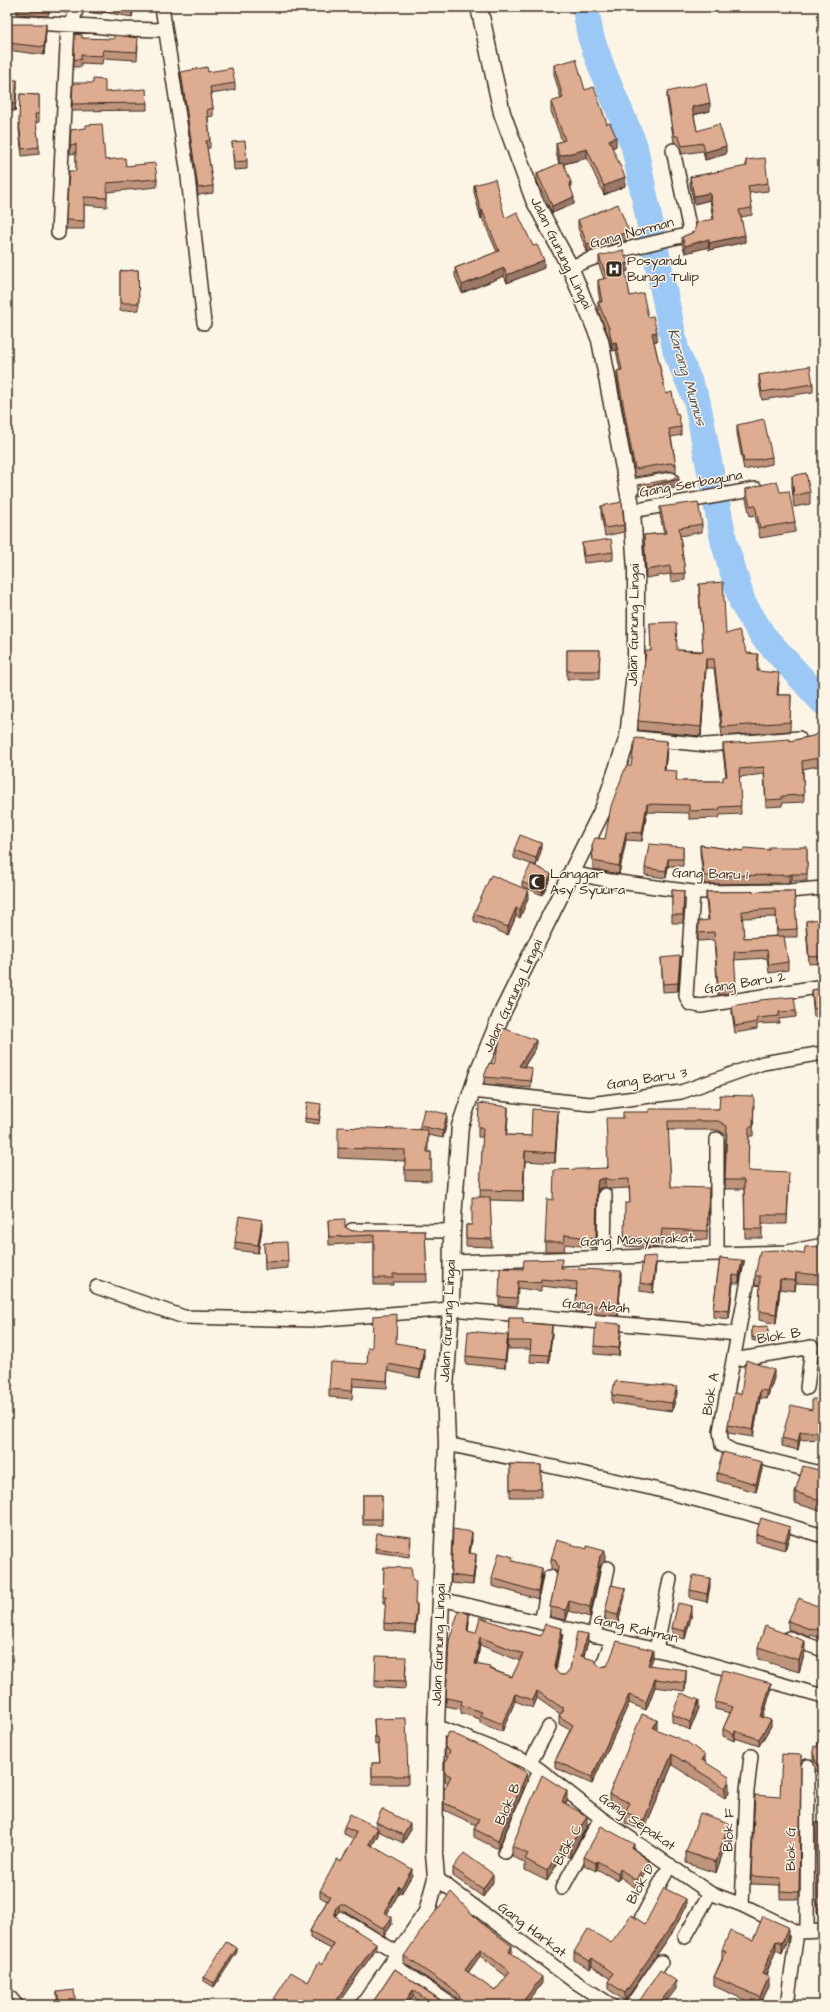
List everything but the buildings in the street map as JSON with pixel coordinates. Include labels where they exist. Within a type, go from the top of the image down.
[{"type":"street","points":[[58,233],[70,25],[76,7]]},
{"type":"street","points":[[162,7],[164,30],[187,168],[204,323]]},
{"type":"street","name":"Jalan Gunung Lingai","points":[[364,2005],[426,1912],[436,1878],[434,1853],[436,1726],[447,1444],[445,1388],[451,1309],[452,1231],[460,1126],[503,1011],[604,807],[628,738],[636,664],[636,570],[632,511],[600,340],[570,267],[534,200],[502,113],[479,7]]},
{"type":"street","points":[[7,22],[70,25],[121,30],[164,30]]},
{"type":"street","name":"Gang Norman","points":[[570,267],[605,254],[686,235],[690,229],[674,150]]},
{"type":"street","points":[[628,487],[671,479]]},
{"type":"street","name":"Gang Serbaguna","points":[[632,511],[750,490]]},
{"type":"street","points":[[628,738],[706,745],[799,738]]},
{"type":"street","name":"Gang Baru 1","points":[[572,873],[611,881],[693,892],[789,891],[823,888]]},
{"type":"street","name":"Gang Baru 2","points":[[693,892],[686,996],[690,1004],[700,1006],[823,986]]},
{"type":"street","name":"Gang Baru 3","points":[[472,1091],[590,1104],[681,1092],[763,1062],[823,1053]]},
{"type":"street","points":[[717,1254],[718,1139]]},
{"type":"street","points":[[604,1257],[605,1195]]},
{"type":"street","points":[[352,1230],[452,1231]]},
{"type":"street","name":"Gang Masyarakat","points":[[451,1262],[787,1252],[823,1245]]},
{"type":"street","name":"Blok A","points":[[753,1253],[720,1431],[722,1445],[733,1451],[816,1472]]},
{"type":"street","name":"Gang Abah","points":[[98,1287],[184,1317],[314,1320],[451,1309],[738,1334]]},
{"type":"street","name":"Blok B","points":[[733,1360],[812,1347],[807,1388]]},
{"type":"street","points":[[447,1444],[655,1489],[747,1513],[823,1536]]},
{"type":"street","points":[[594,1636],[608,1568]]},
{"type":"street","points":[[541,1623],[550,1577]]},
{"type":"street","points":[[656,1650],[670,1579]]},
{"type":"street","name":"Gang Rahman","points":[[441,1599],[656,1650],[823,1696]]},
{"type":"street","points":[[562,1675],[571,1630]]},
{"type":"street","points":[[776,1633],[823,1650]]},
{"type":"street","points":[[602,1668],[612,1640]]},
{"type":"street","name":"Gang Sepakat","points":[[436,1726],[535,1767],[601,1818],[710,1893],[742,1905],[802,1932],[823,1931]]},
{"type":"street","points":[[535,1767],[549,1727]]},
{"type":"street","name":"Blok F","points":[[742,1905],[747,1791],[751,1756]]},
{"type":"street","name":"Blok G","points":[[787,2005],[802,1932],[808,1766]]},
{"type":"street","name":"Blok B","points":[[505,1852],[535,1767]]},
{"type":"street","name":"Blok C","points":[[562,1888],[601,1818]]},
{"type":"street","name":"Blok D","points":[[641,1919],[670,1865]]},
{"type":"street","name":"Gang Harkat","points":[[436,1878],[571,1979],[611,2005]]},
{"type":"street","points":[[685,1937],[710,1893]]},
{"type":"street","points":[[342,1919],[396,1959],[452,2005]]},
{"type":"street","points":[[632,2005],[661,1962]]},
{"type":"lane","points":[[7,1990],[21,2005]]},
{"type":"waterway","name":"Karang Mumus","points":[[585,7],[591,38],[604,74],[634,145],[676,351],[697,401],[724,542],[743,604],[763,636],[823,702]]},
{"type":"place","name":"Posyandu Bunga Tulip","points":[[614,269]]},
{"type":"place","name":"Langgar Asy Syuura","points":[[537,882]]}]
